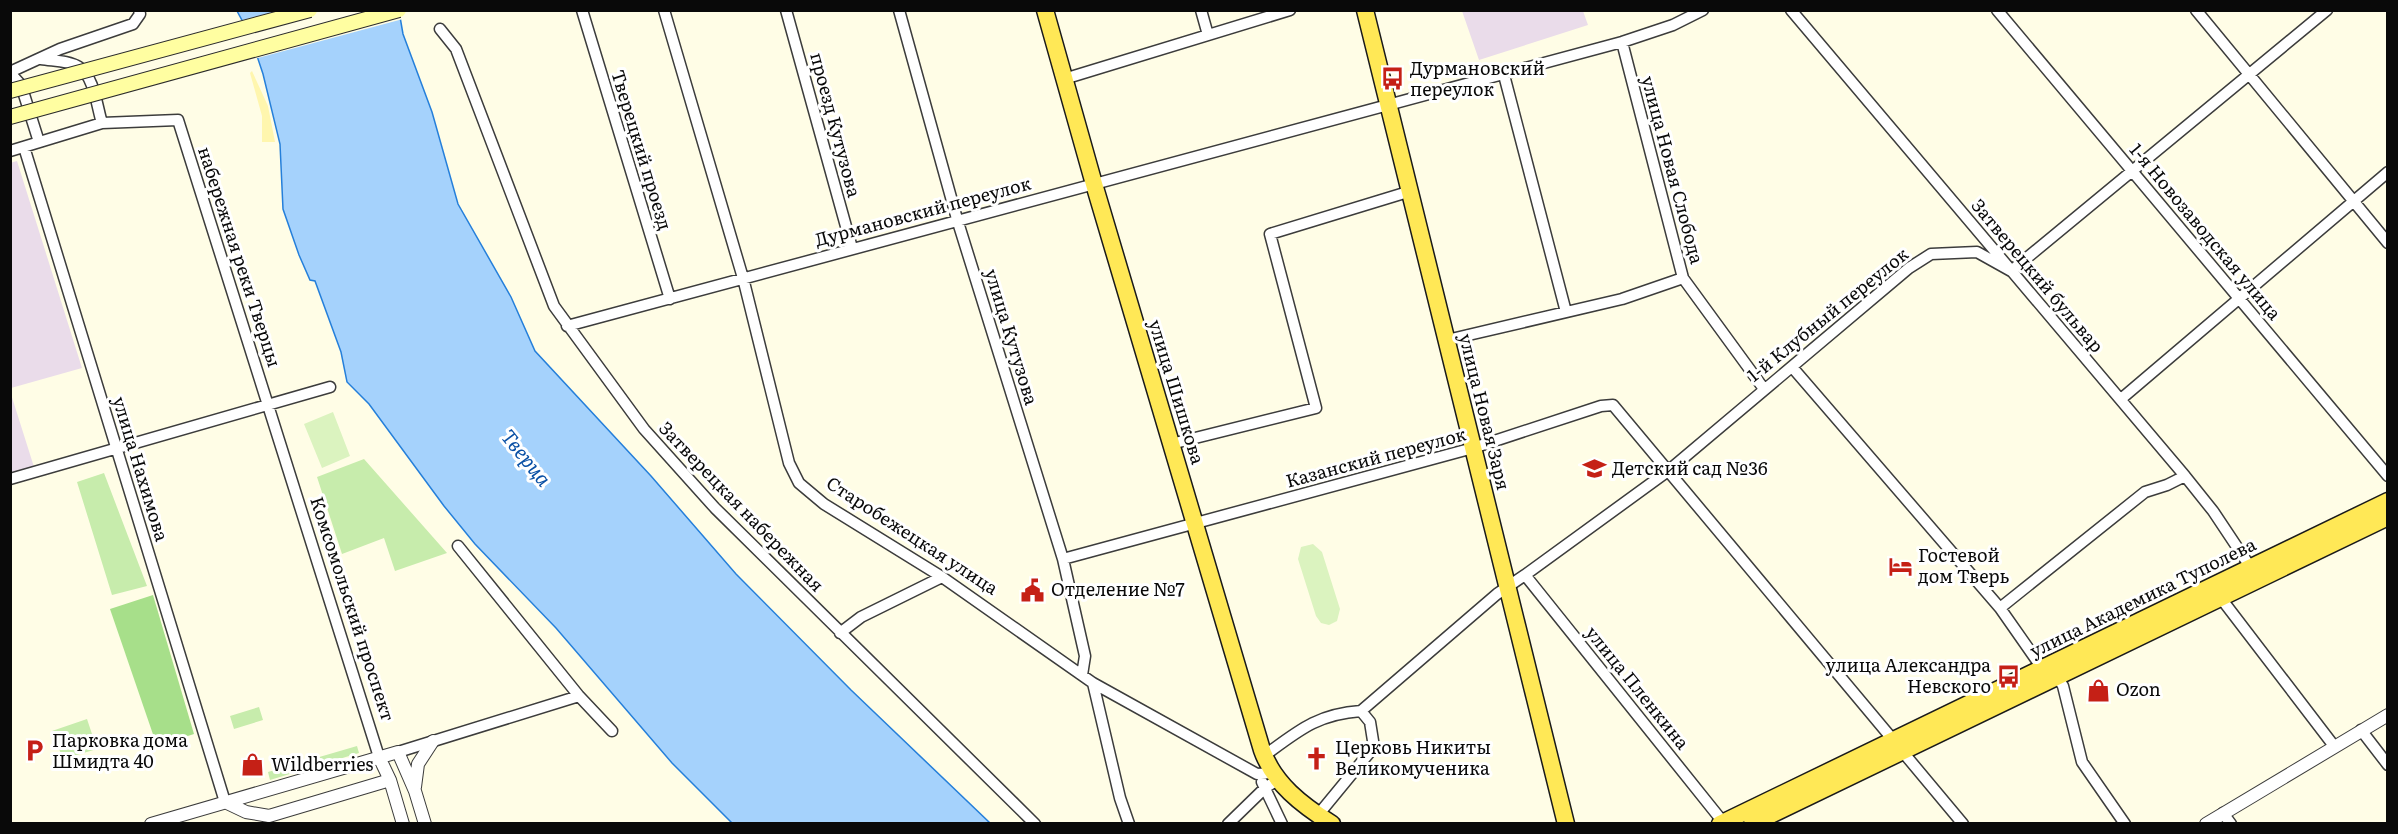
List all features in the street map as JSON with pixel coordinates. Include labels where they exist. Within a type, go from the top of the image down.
[{"type":"main road","points":[[10,91],[310,10]]},
{"type":"main road","points":[[10,117],[399,10]]},
{"type":"main road","name":"улица Шишкова","points":[[1045,10],[1170,444],[1264,756],[1268,779]]},
{"type":"main road","name":"улица Новая Заря","points":[[1365,10],[1566,824]]},
{"type":"main road","name":"улица Академика Туполева","points":[[2050,672],[2251,568],[2388,501]]},
{"type":"main road","name":"улица Академика Туполева","points":[[1722,823],[2050,672],[2220,597],[2388,517]]},
{"type":"main road","points":[[2243,586],[2250,577],[2251,568]]},
{"type":"main road","name":"улица Академика Туполева","points":[[1752,824],[1902,742]]},
{"type":"main road","name":"Старобежецкая улица","points":[[1268,779],[1325,819]]},
{"type":"street","name":"Тверецкий проезд","points":[[582,10],[669,299]]},
{"type":"street","name":"Старобежецкая улица","points":[[664,10],[743,278],[789,463],[800,483],[824,504],[942,577],[1093,683],[1268,779]]},
{"type":"street","name":"проезд Кутузова","points":[[786,10],[852,248]]},
{"type":"street","name":"улица Кутузова","points":[[899,10],[957,219],[1063,559],[1085,656],[1082,675]]},
{"type":"street","points":[[1201,10],[1208,35]]},
{"type":"street","points":[[1064,79],[1290,10]]},
{"type":"street","name":"Дурмановский переулок","points":[[567,326],[957,219],[1504,75],[1622,42],[1673,25],[1703,10]]},
{"type":"street","name":"Затверецкий бульвар","points":[[1791,10],[2185,476],[2213,511],[2251,568]]},
{"type":"street","name":"1-я Новозаводская улица","points":[[1997,10],[2388,476]]},
{"type":"street","points":[[2196,10],[2388,243]]},
{"type":"street","points":[[2011,271],[2327,10]]},
{"type":"street","points":[[39,142],[21,85],[10,72],[69,45],[133,24],[139,12]]},
{"type":"street","name":"Затверецкая набережная","points":[[440,29],[456,49],[554,306],[567,326],[652,438],[715,508],[1035,824]]},
{"type":"street","name":"улица Новая Слобода","points":[[1622,42],[1683,278],[1764,389]]},
{"type":"street","points":[[10,151],[102,123],[88,78],[80,67],[65,62],[41,59]]},
{"type":"street","points":[[1504,75],[1566,312]]},
{"type":"street","name":"набережная реки Тверцы","points":[[102,123],[178,120],[268,405]]},
{"type":"street","name":"улица Нахимова","points":[[24,147],[225,802]]},
{"type":"street","points":[[2121,399],[2388,172]]},
{"type":"street","points":[[1170,444],[1316,408],[1270,234],[1411,191]]},
{"type":"street","name":"1-й Клубный переулок","points":[[1361,711],[1507,586],[1668,471],[1909,268],[1931,254],[1977,252],[2011,271]]},
{"type":"street","points":[[1446,340],[1622,299],[1683,278]]},
{"type":"street","points":[[1792,367],[2000,608],[2063,686],[2082,762],[2125,824]]},
{"type":"street","points":[[10,479],[330,387]]},
{"type":"street","name":"Комсомольский проспект","points":[[268,405],[380,757],[402,819]]},
{"type":"street","name":"Казанский переулок","points":[[1063,559],[1473,448],[1601,405],[1613,405],[1668,471]]},
{"type":"street","points":[[1668,471],[1902,742],[1963,824]]},
{"type":"street","points":[[2000,608],[2145,492],[2185,476]]},
{"type":"street","points":[[458,546],[579,696],[612,731]]},
{"type":"street","name":"улица Пленкина","points":[[1525,575],[1722,823]]},
{"type":"street","points":[[840,633],[861,617],[942,577]]},
{"type":"street","points":[[2220,597],[2334,746]]},
{"type":"street","points":[[1093,683],[1120,798],[1129,824]]},
{"type":"street","points":[[151,824],[579,696]]},
{"type":"street","points":[[1264,756],[1317,720],[1338,712],[1361,711],[1370,722],[1374,747],[1325,819]]},
{"type":"street","points":[[2206,824],[2388,715]]},
{"type":"street","points":[[2361,730],[2388,765]]},
{"type":"street","points":[[415,791],[418,764],[433,741]]},
{"type":"street","points":[[398,752],[415,791],[425,824]]},
{"type":"street","points":[[1228,824],[1268,779]]},
{"type":"street","name":"улица Шишкова","points":[[1268,779],[1282,824]]},
{"type":"street","points":[[225,802],[246,812],[269,816],[390,780]]},
{"type":"street","points":[[402,819],[402,809],[408,804],[414,804],[420,808]]},
{"type":"street","points":[[2223,813],[2231,824]]},
{"type":"shaded area","points":[[1462,11],[1583,11],[1588,25],[1479,60]]},
{"type":"shaded area","points":[[17,161],[82,368],[11,388],[10,163]]},
{"type":"shaded area","points":[[10,391],[34,467],[10,475]]},
{"type":"green space","points":[[333,412],[350,456],[322,468],[304,424]]},
{"type":"green space","points":[[364,459],[447,553],[395,571],[384,538],[342,554],[317,477]]},
{"type":"green space","points":[[104,473],[147,586],[112,595],[77,482]]},
{"type":"green space","points":[[1313,544],[1322,552],[1340,609],[1337,621],[1329,625],[1321,623],[1316,616],[1298,559],[1301,547]]},
{"type":"green space","points":[[153,595],[194,734],[157,746],[110,609]]},
{"type":"green space","points":[[259,707],[263,720],[234,729],[230,716]]},
{"type":"green space","points":[[87,719],[97,749],[63,759],[52,731]]},
{"type":"green space","points":[[357,746],[359,753],[270,780],[268,772]]},
{"type":"sand","points":[[252,71],[268,106],[275,142],[262,142],[262,116],[250,73]]},
{"type":"water","name":"Тверца","points":[[237,11],[399,11],[403,34],[432,112],[458,204],[511,297],[535,351],[651,476],[736,574],[851,690],[990,823],[732,823],[672,763],[556,628],[475,544],[369,404],[347,382],[341,352],[315,281],[310,280],[283,209],[280,144],[263,74],[250,35]]},
{"type":"pier","points":[[281,10],[402,10],[403,19],[254,59],[247,36],[239,21]]},
{"type":"place","name":"Дурмановский переулок","points":[[1392,79]]},
{"type":"place","name":"Детский сад №36","points":[[1594,469]]},
{"type":"place","name":"Гостевой дом Тверь","points":[[1900,566]]},
{"type":"place","name":"Отделение №7","points":[[1033,590]]},
{"type":"place","name":"улица Александра Невского","points":[[2009,676]]},
{"type":"place","name":"Ozon","points":[[2098,690]]},
{"type":"place","name":"Парковка дома Шмидта 40","points":[[34,751]]},
{"type":"place","name":"Церковь Никиты Великомученика","points":[[1317,758]]},
{"type":"place","name":"Wildberries","points":[[253,765]]}]
